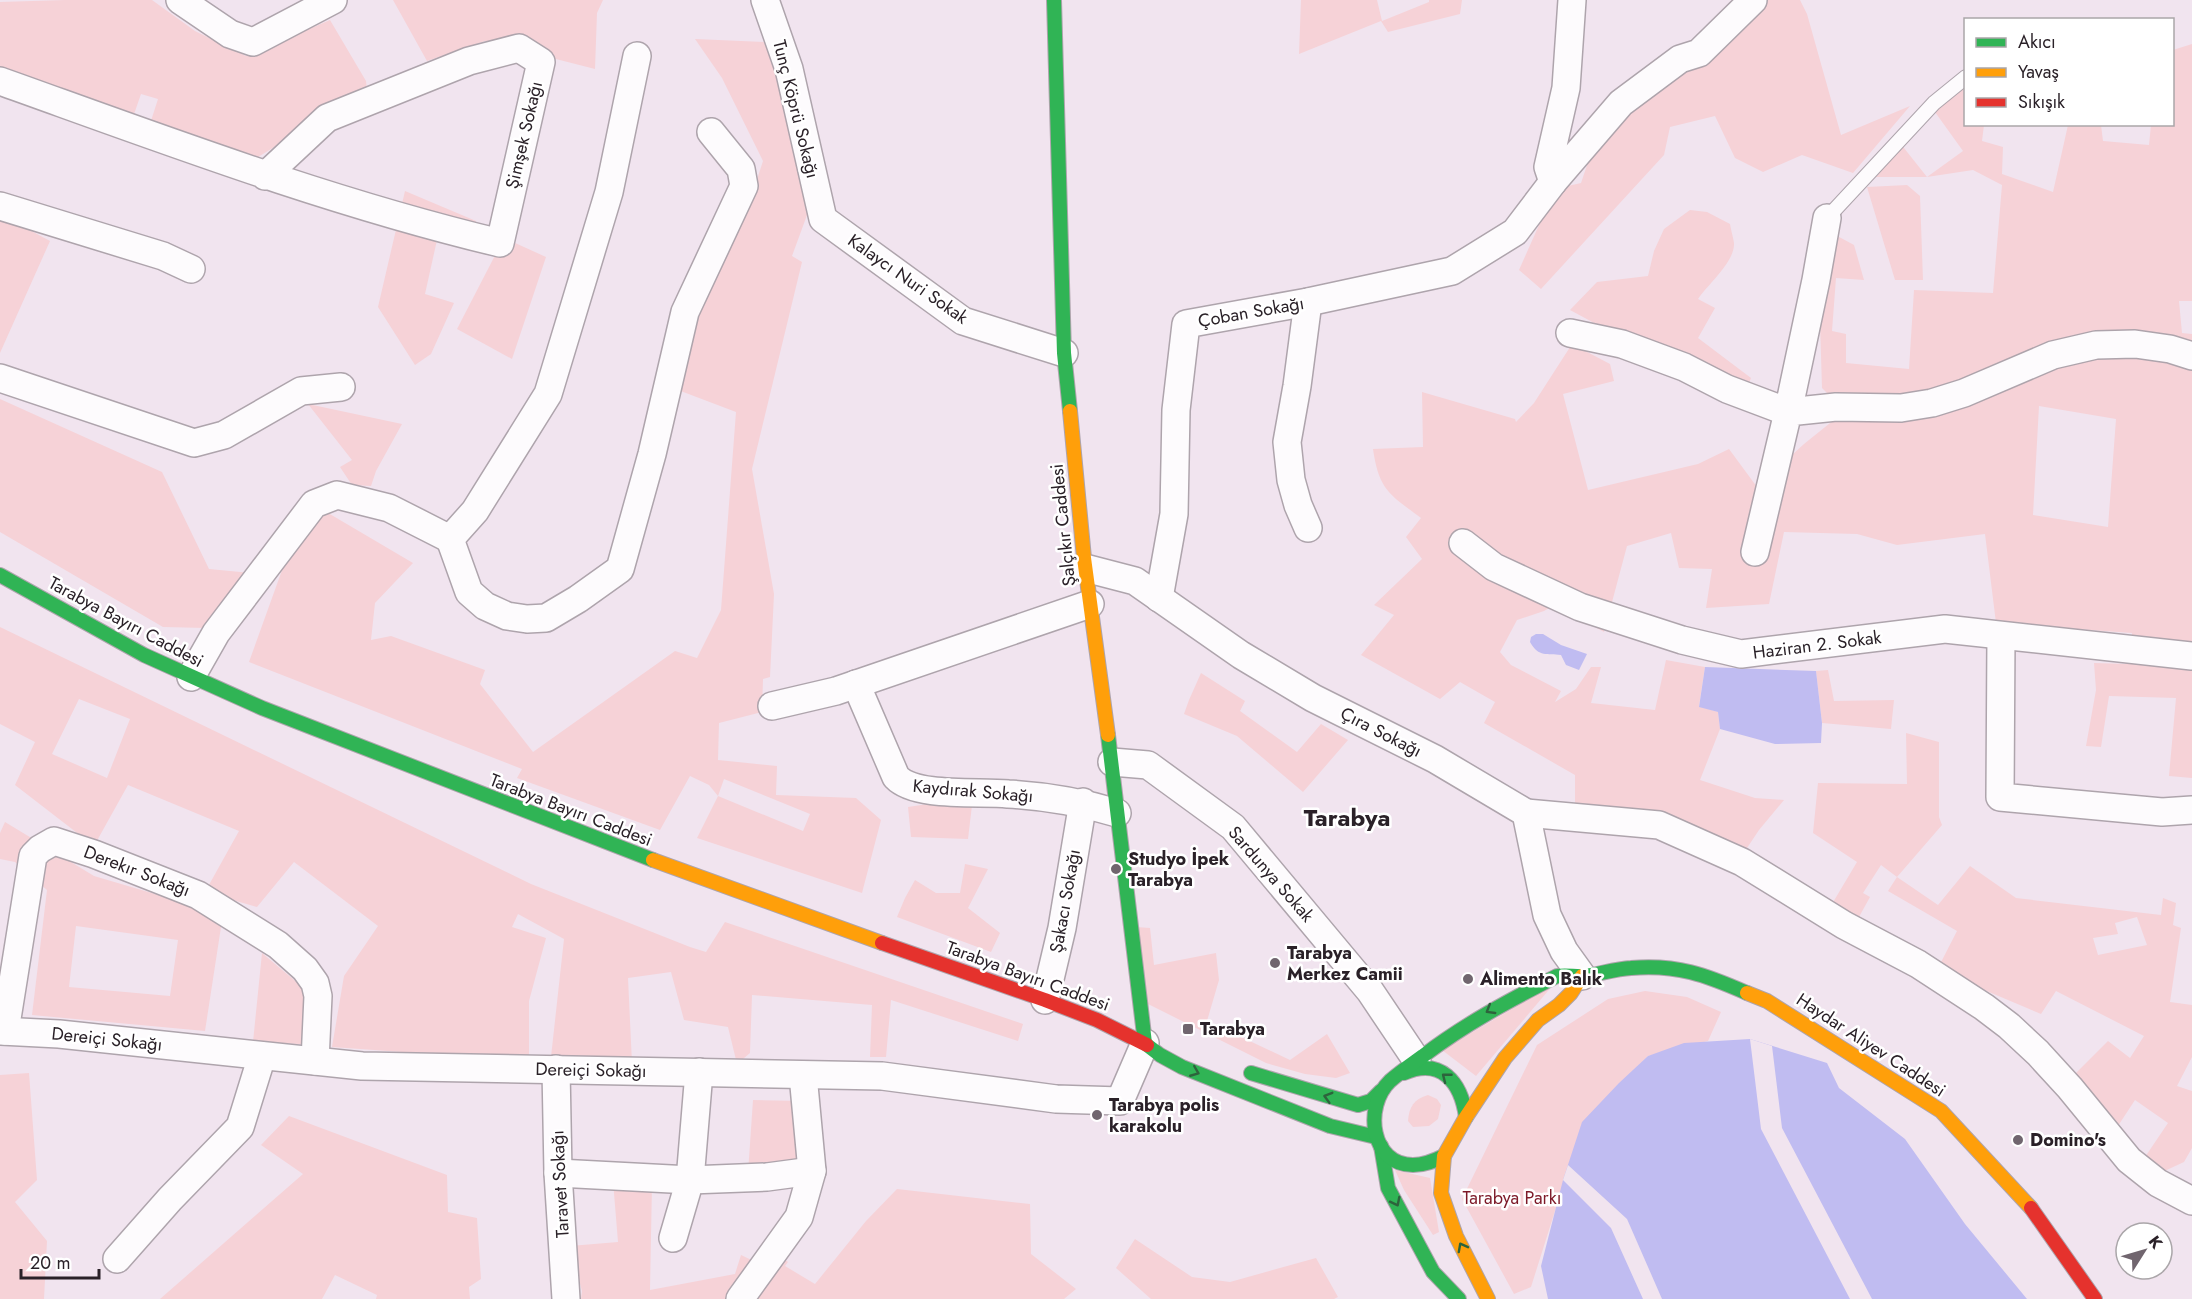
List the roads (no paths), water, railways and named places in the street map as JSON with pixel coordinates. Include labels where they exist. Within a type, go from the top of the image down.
[{"type":"main road","name":"Şalçıkır Caddesi","points":[[1054,0],[1064,353],[1085,568],[1117,813],[1156,1044]]},
{"type":"main road","name":"Tarabya Bayırı Caddesi","points":[[2,579],[144,655],[191,677],[396,761],[692,876],[1097,1020],[1156,1044],[1160,1055],[1182,1067],[1329,1126],[1379,1141]]},
{"type":"main road","name":"Haydar Aliyev Caddesi","points":[[1410,1067],[1457,1030],[1530,988],[1557,976],[1568,974],[1582,976],[1630,968],[1662,968],[1707,975],[1767,1000],[1941,1111],[2029,1205],[2095,1299]]},
{"type":"main road","points":[[1488,1299],[1456,1236],[1447,1210],[1442,1193],[1443,1156],[1505,1058],[1538,1020],[1571,993],[1582,976]]},
{"type":"main road","points":[[1239,1068],[1270,1080],[1358,1105],[1371,1101],[1391,1080],[1410,1067],[1422,1067],[1435,1070],[1450,1078],[1464,1100],[1466,1117]]},
{"type":"main road","points":[[1381,1092],[1373,1114],[1389,1188],[1433,1272],[1459,1299]]},
{"type":"main road","points":[[1379,1141],[1396,1161],[1411,1165],[1426,1164],[1443,1156]]},
{"type":"street","points":[[180,0],[230,34],[253,42],[333,0]]},
{"type":"street","name":"Tunç Köprü Sokağı","points":[[765,0],[789,69],[823,219]]},
{"type":"street","points":[[1553,182],[1548,167],[1566,88],[1572,0]]},
{"type":"street","name":"Çoban Sokağı","points":[[1159,598],[1174,514],[1176,410],[1186,324],[1308,302],[1452,271],[1515,232],[1553,182],[1621,103],[1680,59],[1699,53],[1753,0]]},
{"type":"street","name":"Şimşek Sokağı","points":[[0,81],[265,176],[424,225],[500,243],[541,62],[519,48],[469,61],[327,118],[265,176]]},
{"type":"street","points":[[450,539],[475,511],[548,394],[609,192],[637,56]]},
{"type":"street","points":[[191,677],[216,633],[314,504],[337,495],[389,508],[450,539],[469,592],[485,606],[507,616],[527,619],[546,618],[578,599],[620,569],[652,454],[685,312],[744,186],[741,169],[711,132]]},
{"type":"street","points":[[0,206],[163,256],[191,269]]},
{"type":"street","points":[[1755,552],[1788,412],[1827,218]]},
{"type":"street","name":"Kalaycı Nuri Sokak","points":[[823,219],[963,321],[1064,353]]},
{"type":"street","points":[[1308,302],[1287,442],[1290,480],[1308,528]]},
{"type":"street","points":[[1570,333],[1632,348],[1684,367],[1727,389],[1788,412],[1836,407],[1901,408],[1932,403],[1964,393],[2053,355],[2096,345],[2135,344],[2170,349],[2192,356]]},
{"type":"street","points":[[0,378],[194,442],[224,435],[302,391],[341,387]]},
{"type":"street","name":"Haziran 2. Sokak","points":[[1463,543],[1494,567],[1580,607],[1682,640],[1741,654],[1945,629],[2192,656]]},
{"type":"street","name":"Çıra Sokağı","points":[[1085,568],[1135,581],[1241,655],[1313,698],[1435,759],[1526,813]]},
{"type":"street","points":[[772,706],[836,692],[1090,604]]},
{"type":"street","points":[[2001,636],[2000,796],[2162,812],[2192,810]]},
{"type":"street","name":"Kaydırak Sokağı","points":[[856,684],[896,777],[904,785],[959,793],[1006,793],[1083,802],[1117,813]]},
{"type":"street","name":"Sardunya Sokak","points":[[1112,762],[1148,765],[1233,827],[1370,991],[1410,1067]]},
{"type":"street","name":"Şakacı Sokağı","points":[[1045,1000],[1062,928],[1083,802]]},
{"type":"street","points":[[1582,976],[1564,951],[1547,915],[1526,813],[1659,825],[1742,862],[1844,925],[1918,964],[1984,1006],[2009,1026],[2070,1088],[2129,1160],[2158,1183],[2192,1201]]},
{"type":"street","name":"Derekır Sokağı","points":[[2,1031],[33,856],[40,849],[54,842],[94,854],[198,895],[278,945],[305,969],[315,983],[318,996],[315,1061]]},
{"type":"street","name":"Dereiçi Sokağı","points":[[2,1031],[59,1034],[362,1066],[882,1076],[1056,1099],[1119,1101],[1156,1044]]},
{"type":"street","points":[[117,1259],[170,1198],[240,1127],[262,1056]]},
{"type":"street","name":"Taravet Sokağı","points":[[556,1069],[558,1173],[566,1299]]},
{"type":"street","points":[[673,1238],[690,1180],[699,1072]]},
{"type":"street","points":[[740,1299],[799,1217],[812,1171],[803,1074]]},
{"type":"street","points":[[558,1173],[690,1180],[767,1177],[812,1171]]},
{"type":"lane","points":[[1827,218],[1934,103],[1964,78]]},
{"type":"place","name":"Studyo İpek Tarabya","points":[[1116,869]]},
{"type":"place","name":"Tarabya Merkez Camii","points":[[1275,963]]},
{"type":"place","name":"Alimento Balık","points":[[1468,979]]},
{"type":"place","name":"Tarabya","points":[[1188,1029]]},
{"type":"place","name":"Tarabya polis karakolu","points":[[1097,1115]]},
{"type":"place","name":"Domino's","points":[[2018,1140]]},
{"type":"district","name":"Tarabya","points":[[1347,817]]},
{"type":"park label","name":"Tarabya Parkı","points":[[1512,1198]]}]
